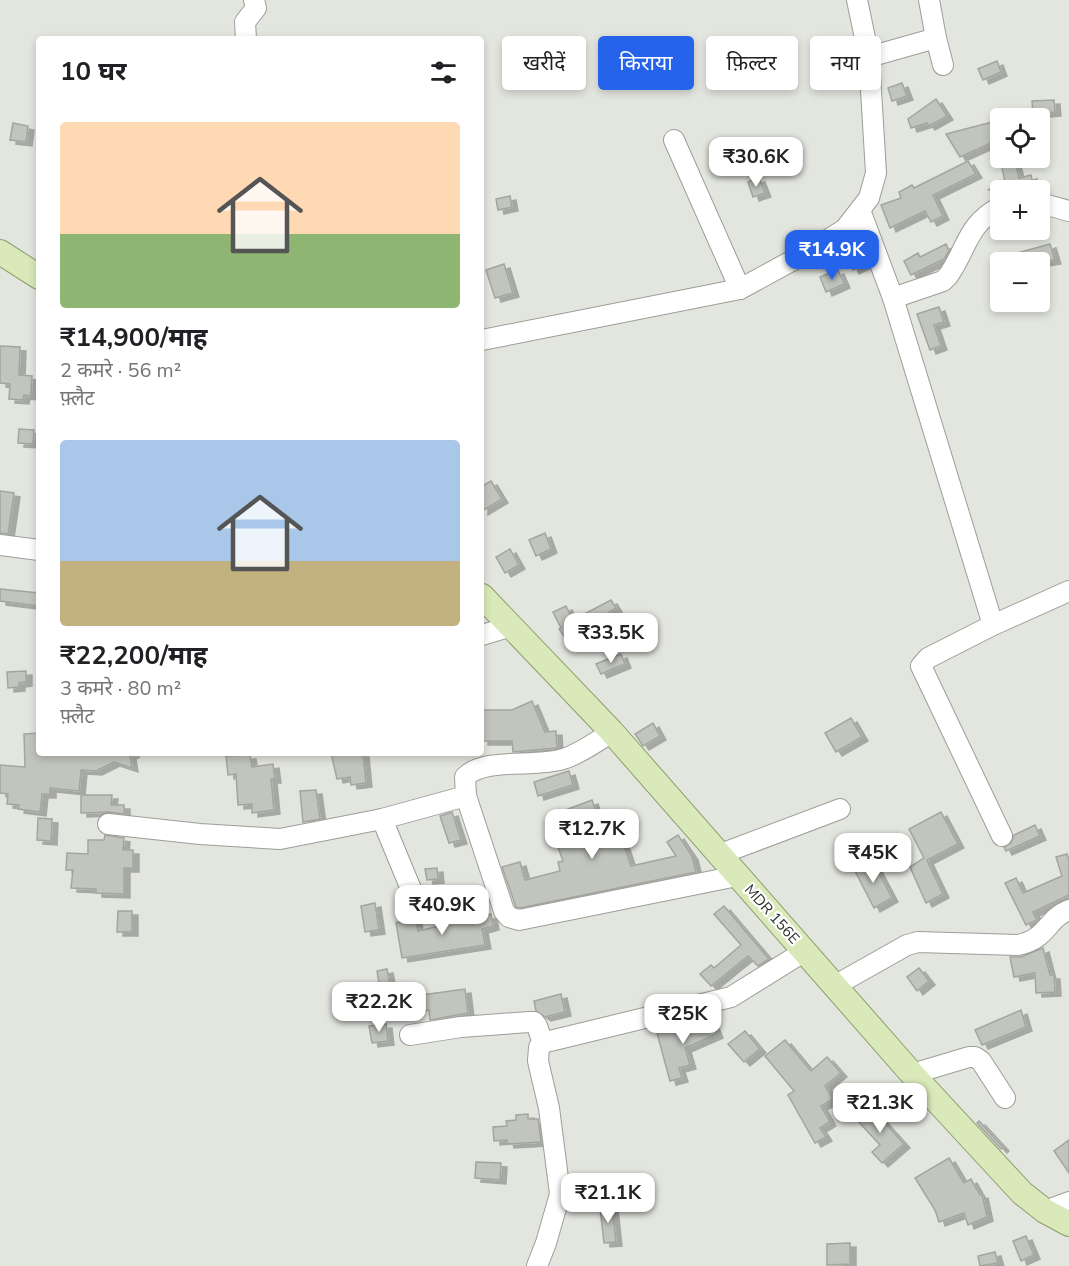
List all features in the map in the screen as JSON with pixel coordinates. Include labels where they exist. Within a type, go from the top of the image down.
[{"type":"main road","points":[[0,252],[36,275]]},
{"type":"main road","name":"MDR 156E","points":[[484,598],[612,732],[912,1074],[1022,1192],[1045,1211],[1069,1224]]},
{"type":"street","points":[[246,36],[245,22],[256,9],[254,0]]},
{"type":"street","points":[[857,0],[865,36]]},
{"type":"street","points":[[929,0],[944,65]]},
{"type":"street","points":[[881,54],[936,38]]},
{"type":"street","points":[[484,340],[740,289],[845,229],[869,198],[876,173],[871,90]]},
{"type":"street","points":[[674,140],[740,289]]},
{"type":"street","points":[[1050,206],[1069,211]]},
{"type":"street","points":[[860,210],[893,298],[993,625]]},
{"type":"street","points":[[893,298],[943,281],[978,223],[990,212]]},
{"type":"street","points":[[0,545],[36,550]]},
{"type":"street","points":[[1002,836],[921,666],[928,658],[993,625],[1069,591]]},
{"type":"street","points":[[484,634],[512,626]]},
{"type":"street","points":[[612,732],[565,759],[546,763],[482,767],[470,771],[465,777],[466,796],[504,910],[509,917],[519,920],[737,876]]},
{"type":"street","points":[[108,824],[200,834],[280,839],[382,819],[466,796]]},
{"type":"street","points":[[718,855],[840,809]]},
{"type":"street","points":[[382,819],[418,906]]},
{"type":"street","points":[[836,986],[902,948],[918,942],[1018,945],[1031,942],[1043,934],[1054,919],[1069,910]]},
{"type":"street","points":[[537,1266],[560,1194],[549,1108],[538,1061],[538,1051],[543,1043],[731,996],[805,951]]},
{"type":"street","points":[[410,1035],[461,1027],[534,1022],[543,1043]]},
{"type":"street","points":[[912,1074],[975,1057],[981,1061],[1005,1098]]},
{"type":"street","points":[[1045,1211],[1069,1202]]},
{"type":"building","points":[[997,61],[1001,72],[983,80],[978,69]]},
{"type":"building","points":[[902,83],[907,96],[892,101],[888,88]]},
{"type":"building","points":[[936,99],[947,116],[929,126],[927,123],[911,128],[908,119]]},
{"type":"building","points":[[1054,100],[1055,112],[1050,112],[1050,108],[1033,108],[1032,101]]},
{"type":"building","points":[[13,123],[28,126],[26,142],[10,140]]},
{"type":"building","points":[[990,123],[990,144],[960,157],[946,134]]},
{"type":"building","points":[[968,161],[976,174],[933,195],[943,216],[931,222],[925,211],[890,228],[881,205],[901,198],[899,192],[912,185],[914,188]]},
{"type":"building","points":[[1002,168],[1016,168],[1019,178],[1031,175],[1032,180],[1005,180]]},
{"type":"building","points":[[759,178],[765,193],[753,197],[748,182]]},
{"type":"building","points":[[510,196],[512,207],[498,210],[496,199]]},
{"type":"building","points":[[946,244],[949,251],[944,259],[911,275],[904,261],[918,253],[920,257]]},
{"type":"building","points":[[1050,244],[1055,260],[1050,261],[1050,252],[1021,252]]},
{"type":"building","points":[[863,251],[867,263],[853,270],[848,259]]},
{"type":"building","points":[[504,264],[513,293],[495,298],[486,270]]},
{"type":"building","points":[[838,270],[844,284],[826,292],[820,277]]},
{"type":"building","points":[[939,307],[944,322],[934,325],[941,346],[930,350],[917,314]]},
{"type":"building","points":[[0,346],[20,347],[19,375],[32,376],[31,396],[24,395],[23,400],[9,399],[10,384],[0,383]]},
{"type":"building","points":[[19,429],[34,430],[33,444],[18,443]]},
{"type":"building","points":[[491,481],[502,499],[484,510],[484,485]]},
{"type":"building","points":[[0,491],[14,493],[8,534],[0,533]]},
{"type":"building","points":[[545,533],[551,549],[536,556],[529,540]]},
{"type":"building","points":[[510,549],[519,565],[505,573],[496,557]]},
{"type":"building","points":[[0,589],[36,593],[36,606],[0,601]]},
{"type":"building","points":[[611,600],[616,608],[609,612],[611,616],[593,625],[592,623],[566,639],[559,629],[561,628],[553,612],[566,606],[573,620]]},
{"type":"building","points":[[621,654],[625,664],[601,674],[596,664]]},
{"type":"building","points":[[26,671],[26,682],[19,683],[19,687],[8,688],[7,672]]},
{"type":"building","points":[[532,701],[545,732],[556,731],[557,748],[513,752],[512,741],[484,741],[484,710],[512,710]]},
{"type":"building","points":[[851,718],[862,737],[836,752],[825,733]]},
{"type":"building","points":[[653,723],[660,736],[643,746],[635,734]]},
{"type":"building","points":[[36,733],[36,756],[130,756],[132,768],[114,762],[96,771],[81,770],[79,791],[50,788],[50,794],[42,794],[40,812],[18,809],[19,805],[7,804],[8,794],[0,793],[0,765],[25,767],[24,734]]},
{"type":"building","points":[[226,756],[250,756],[252,767],[273,764],[275,779],[271,779],[274,810],[252,813],[252,804],[238,805],[236,774],[228,775]]},
{"type":"building","points":[[332,756],[363,756],[366,783],[351,785],[350,777],[337,779]]},
{"type":"building","points":[[569,771],[573,785],[538,796],[534,782]]},
{"type":"building","points":[[316,790],[320,819],[303,822],[300,791]]},
{"type":"building","points":[[81,795],[112,795],[111,805],[124,805],[124,814],[81,813]]},
{"type":"building","points":[[592,800],[596,812],[601,811],[604,818],[620,812],[628,833],[625,834],[628,841],[623,843],[631,866],[676,856],[667,842],[678,835],[692,856],[696,872],[516,907],[502,867],[520,862],[525,880],[560,871],[558,862],[563,861],[547,817]]},
{"type":"building","points":[[452,812],[461,840],[449,843],[440,816]]},
{"type":"building","points":[[941,812],[958,844],[927,860],[943,894],[926,903],[910,867],[924,858],[909,829]]},
{"type":"building","points":[[38,818],[52,819],[51,841],[37,840]]},
{"type":"building","points":[[1035,825],[1040,836],[1006,851],[1004,847],[1011,843],[1014,835]]},
{"type":"building","points":[[105,835],[124,838],[123,850],[133,850],[133,868],[124,868],[124,894],[96,893],[96,889],[71,888],[73,870],[66,870],[67,853],[88,854],[88,840],[104,840]]},
{"type":"building","points":[[1067,854],[1069,895],[1033,912],[1037,920],[1026,925],[1005,883],[1016,878],[1023,893],[1062,876],[1056,857]]},
{"type":"building","points":[[872,860],[892,898],[874,908],[854,869]]},
{"type":"building","points":[[437,868],[438,879],[427,880],[425,869]]},
{"type":"building","points":[[375,903],[379,930],[365,932],[361,906]]},
{"type":"building","points":[[724,906],[769,959],[758,966],[748,956],[711,986],[700,974],[711,965],[714,968],[741,945],[714,914]]},
{"type":"building","points":[[118,911],[132,911],[132,932],[117,932]]},
{"type":"building","points":[[491,914],[493,926],[482,929],[485,945],[402,958],[396,923],[416,920],[418,931],[440,926],[439,921],[450,919],[451,923]]},
{"type":"building","points":[[1043,948],[1050,975],[1054,975],[1055,992],[1036,993],[1035,973],[1014,977],[1010,957],[1021,957]]},
{"type":"building","points":[[919,968],[929,981],[917,991],[907,977]]},
{"type":"building","points":[[387,969],[395,1011],[384,1013],[377,971]]},
{"type":"building","points":[[465,989],[468,1013],[430,1020],[429,1010],[425,1011],[422,995]]},
{"type":"building","points":[[561,994],[565,1012],[545,1017],[536,1011],[534,1001]]},
{"type":"building","points":[[1021,1010],[1026,1027],[982,1045],[975,1030]]},
{"type":"building","points":[[710,1017],[717,1034],[685,1048],[690,1065],[679,1068],[682,1078],[670,1081],[657,1033],[679,1027],[680,1030]]},
{"type":"building","points":[[386,1024],[388,1041],[372,1043],[369,1026]]},
{"type":"building","points":[[745,1031],[760,1049],[744,1062],[728,1044]]},
{"type":"building","points":[[785,1040],[811,1071],[827,1057],[841,1073],[825,1086],[833,1099],[821,1106],[830,1122],[820,1128],[826,1137],[815,1143],[788,1095],[794,1091],[765,1056]]},
{"type":"building","points":[[870,1106],[904,1144],[882,1163],[872,1152],[880,1145],[856,1119]]},
{"type":"building","points":[[528,1114],[528,1119],[538,1119],[541,1142],[508,1144],[507,1140],[494,1141],[493,1127],[507,1126],[506,1121],[516,1120],[516,1115]]},
{"type":"building","points":[[979,1121],[1003,1147],[1001,1149],[977,1123]]},
{"type":"building","points":[[1069,1140],[1069,1173],[1054,1151]]},
{"type":"building","points":[[949,1158],[964,1183],[971,1179],[980,1195],[982,1194],[987,1217],[968,1225],[964,1213],[939,1222],[935,1210],[915,1178]]},
{"type":"building","points":[[476,1162],[501,1163],[500,1180],[475,1178]]},
{"type":"building","points":[[612,1205],[616,1242],[604,1243],[600,1207]]},
{"type":"building","points":[[1026,1236],[1034,1255],[1021,1261],[1013,1241]]},
{"type":"building","points":[[850,1243],[850,1264],[827,1265],[827,1244]]},
{"type":"building","points":[[995,1252],[998,1263],[980,1266],[978,1256]]}]
